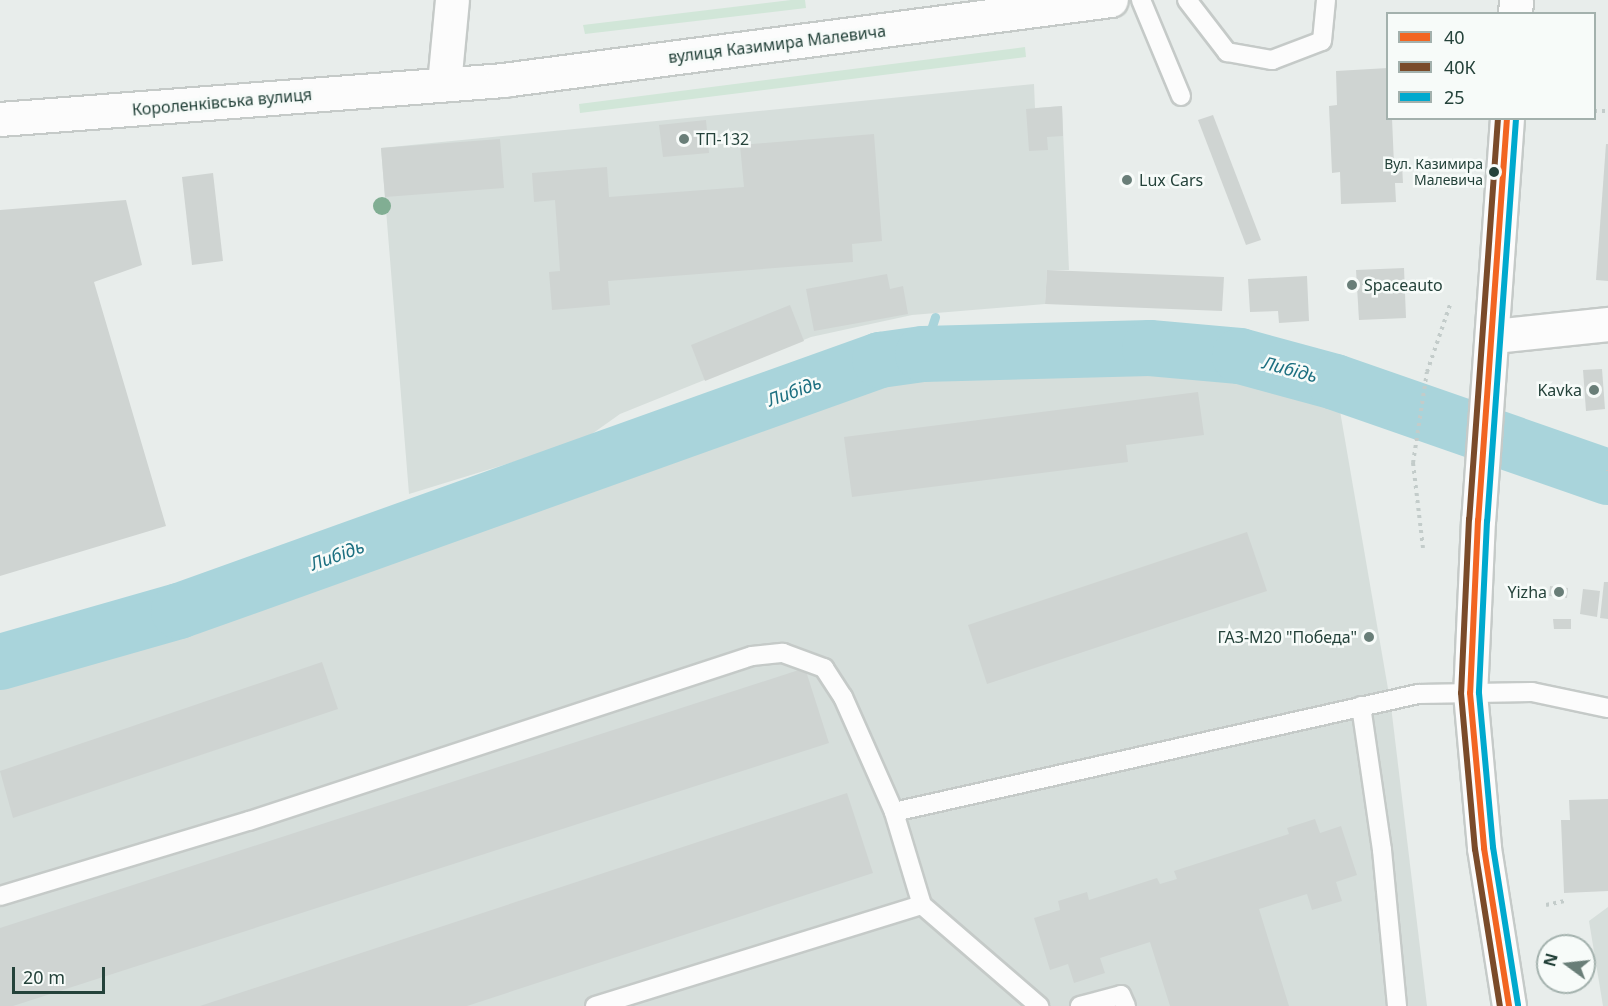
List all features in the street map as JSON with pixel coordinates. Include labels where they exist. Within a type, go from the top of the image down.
[{"type":"main road","points":[[444,84],[452,0]]},
{"type":"main road","name":"вулиця Казимира Малевича","points":[[444,84],[515,78],[1111,0]]},
{"type":"main road","name":"Короленківська вулиця","points":[[0,119],[444,84]]},
{"type":"main road","points":[[1507,120],[1494,336],[1478,520],[1470,693],[1484,848],[1509,1006]]},
{"type":"main road","points":[[1494,336],[1608,324]]},
{"type":"lane","points":[[1142,0],[1181,96]]},
{"type":"lane","points":[[1187,0],[1227,52],[1272,60],[1322,41],[1326,0]]},
{"type":"lane","points":[[0,896],[249,821],[752,656],[783,653],[824,668],[843,697],[894,812],[922,905],[1039,1006]]},
{"type":"lane","points":[[894,812],[1418,694],[1532,692],[1608,708]]},
{"type":"lane","points":[[1361,706],[1382,850],[1397,1006]]},
{"type":"lane","points":[[595,1006],[922,905]]},
{"type":"lane","points":[[1080,1006],[1121,995],[1126,1006]]},
{"type":"path","points":[[1423,549],[1413,463],[1426,372],[1451,302]]},
{"type":"path","points":[[1546,905],[1565,901]]},
{"type":"shaded area","points":[[1034,84],[1035,108],[1062,106],[1069,270],[1047,270],[1045,304],[912,315],[811,337],[620,414],[582,441],[409,494],[381,148]]},
{"type":"shaded area","points":[[1150,348],[1335,382],[1391,706],[1427,1006],[0,1006],[0,657],[464,491],[967,352]]},
{"type":"shaded area","points":[[1608,907],[1608,1006],[1603,1006],[1596,964],[1596,934],[1591,934],[1589,921]]},
{"type":"green space","points":[[805,0],[806,8],[585,34],[583,25]]},
{"type":"green space","points":[[1025,47],[1026,57],[580,113],[579,104]]},
{"type":"building","points":[[1386,68],[1386,120],[1392,120],[1394,165],[1402,165],[1403,183],[1395,183],[1396,202],[1341,204],[1340,172],[1332,173],[1329,106],[1337,105],[1336,71]]},
{"type":"building","points":[[1062,106],[1063,136],[1047,137],[1048,150],[1029,151],[1026,109]]},
{"type":"building","points":[[1213,115],[1261,240],[1246,245],[1198,120]]},
{"type":"building","name":"ТП-132","points":[[706,120],[709,153],[663,157],[659,125]]},
{"type":"building","points":[[874,134],[882,241],[852,244],[853,262],[608,281],[610,305],[552,310],[549,272],[560,271],[555,200],[534,202],[532,173],[607,167],[609,197],[744,187],[740,145]]},
{"type":"building","points":[[500,139],[504,188],[385,197],[381,148]]},
{"type":"building","points":[[1606,144],[1608,144],[1608,281],[1596,280]]},
{"type":"building","points":[[213,173],[223,261],[192,265],[182,177]]},
{"type":"building","points":[[126,200],[142,265],[94,282],[166,526],[0,576],[0,210]]},
{"type":"building","points":[[1404,268],[1406,318],[1359,320],[1356,270]]},
{"type":"building","points":[[1047,270],[1224,277],[1222,311],[1045,304]]},
{"type":"building","points":[[887,274],[890,289],[903,286],[908,314],[814,331],[806,289]]},
{"type":"building","points":[[1307,276],[1309,321],[1279,323],[1278,311],[1250,312],[1248,279]]},
{"type":"building","points":[[790,305],[804,341],[705,381],[691,345]]},
{"type":"building","name":"Kavka","points":[[1602,369],[1605,409],[1586,411],[1583,370]]},
{"type":"building","points":[[1198,392],[1204,435],[1126,445],[1128,462],[852,497],[844,437]]},
{"type":"building","points":[[1247,532],[1267,591],[987,684],[968,625]]},
{"type":"building","points":[[1604,582],[1608,582],[1608,619],[1600,618]]},
{"type":"building","name":"Yizha","points":[[1550,586],[1568,588],[1567,598],[1549,596]]},
{"type":"building","name":"Yizha","points":[[1583,589],[1600,591],[1597,617],[1580,614]]},
{"type":"building","name":"Yizha","points":[[1553,619],[1571,619],[1571,629],[1554,629]]},
{"type":"building","points":[[322,662],[338,709],[13,818],[0,771]]},
{"type":"building","points":[[805,668],[829,743],[13,1006],[0,1006],[0,928]]},
{"type":"building","points":[[847,793],[873,873],[467,1006],[200,1006]]},
{"type":"building","points":[[1608,799],[1608,891],[1564,893],[1561,820],[1570,820],[1569,800]]},
{"type":"building","points":[[1315,819],[1320,833],[1341,826],[1357,875],[1336,882],[1342,901],[1312,910],[1307,894],[1259,909],[1289,1006],[1170,1006],[1150,942],[1100,958],[1105,973],[1074,983],[1068,964],[1050,970],[1034,918],[1060,910],[1058,901],[1087,892],[1089,900],[1157,878],[1160,884],[1177,879],[1174,871],[1289,834],[1287,828]]},
{"type":"waterway","points":[[923,354],[935,317]]},
{"type":"waterway","name":"Либідь","points":[[0,662],[179,611],[880,360],[923,354],[1150,348],[1240,356],[1335,382],[1608,477]]},
{"type":"transit line","name":"40К","points":[[1498,120],[1469,519],[1461,693],[1475,849],[1500,1006]]},
{"type":"transit line","name":"40","points":[[1507,120],[1478,520],[1470,693],[1484,848],[1509,1006]]},
{"type":"transit line","name":"25","points":[[1516,120],[1487,521],[1479,693],[1493,847],[1518,1005]]},
{"type":"place","name":"ТП-132","points":[[684,139]]},
{"type":"place","name":"Вул. Казимира Малевича","points":[[1494,172]]},
{"type":"place","name":"Lux Cars","points":[[1127,180]]},
{"type":"place","name":"Spaceauto","points":[[1352,285]]},
{"type":"place","name":"Kavka","points":[[1594,390]]},
{"type":"place","name":"Yizha","points":[[1559,592]]},
{"type":"place","name":"ГАЗ-М20 \"Победа\"","points":[[1369,637]]}]
